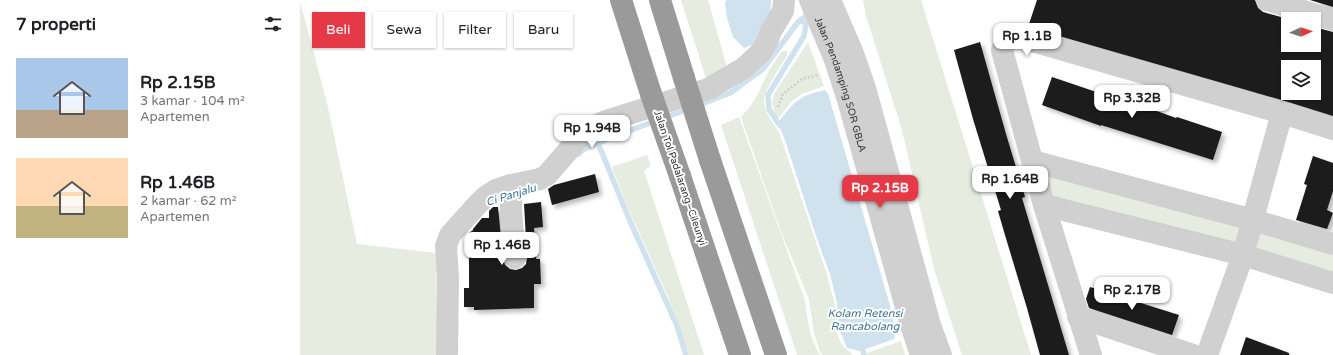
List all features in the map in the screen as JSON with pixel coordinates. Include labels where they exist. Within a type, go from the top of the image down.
[{"type":"highway","name":"Jalan Tol Padalarang–Cileunyi","points":[[620,0],[740,355]]},
{"type":"highway","points":[[660,0],[710,160],[776,355]]},
{"type":"highway","points":[[717,290],[715,304],[716,323],[723,355]]},
{"type":"street","points":[[447,355],[448,279],[446,241],[485,197],[496,190],[511,190],[547,175],[586,130],[606,121],[708,89],[744,68],[760,54],[767,42],[771,30],[784,11],[784,0]]},
{"type":"street","name":"Jalan Pendamping SOR GBLA","points":[[810,0],[831,26]]},
{"type":"street","name":"Jalan Pendamping SOR GBLA","points":[[830,0],[831,26],[842,60],[848,100],[911,326],[921,355]]},
{"type":"street","points":[[1267,0],[1333,20]]},
{"type":"street","points":[[1090,355],[1044,205],[1002,50],[1004,44],[1008,40],[1017,38],[1025,39],[1333,129]]},
{"type":"street","name":"Jalan Pendamping SOR GBLA","points":[[842,60],[865,88],[930,325],[941,355]]},
{"type":"street","points":[[1207,355],[1243,255],[1282,113]]},
{"type":"street","points":[[1032,161],[1253,220],[1333,244]]},
{"type":"street","points":[[511,190],[515,258]]},
{"type":"street","points":[[1044,205],[1243,255],[1333,282]]},
{"type":"street","points":[[1078,317],[1193,355]]},
{"type":"path","points":[[778,108],[783,94],[802,79],[842,60]]},
{"type":"shaded area","points":[[681,0],[708,0],[728,71],[708,85]]},
{"type":"shaded area","points":[[863,0],[921,0],[1031,355],[962,355],[934,269],[902,130],[866,16]]},
{"type":"shaded area","points":[[300,1],[327,103],[357,244],[436,253],[438,355],[300,355]]},
{"type":"shaded area","points":[[808,42],[824,86],[802,94],[791,102],[777,120],[772,104],[774,94]]},
{"type":"shaded area","points":[[782,51],[787,51],[787,56],[766,91],[764,105],[769,117],[779,132],[827,275],[835,305],[835,329],[842,345],[853,355],[823,355],[820,352],[814,333],[809,299],[781,232],[741,117],[758,94],[769,70]]},
{"type":"shaded area","points":[[739,117],[805,301],[811,336],[820,355],[797,355],[721,125]]},
{"type":"shaded area","points":[[647,155],[651,165],[644,171],[704,355],[689,355],[668,297],[628,208],[612,167]]},
{"type":"shaded area","points":[[1032,161],[1333,244],[1333,283],[1044,205]]},
{"type":"shaded area","points":[[901,341],[905,355],[861,355]]},
{"type":"water","points":[[727,0],[771,0],[770,19],[752,45],[744,48],[733,37],[727,18],[725,3]]},
{"type":"water","name":"Kolam Retensi Rancabolang","points":[[825,90],[828,94],[889,302],[896,333],[894,339],[860,351],[847,348],[838,326],[837,303],[830,274],[778,123],[797,101],[816,92]]},
{"type":"building","points":[[1037,0],[1255,0],[1258,8],[1263,12],[1281,17],[1281,52],[1321,52],[1321,29],[1333,32],[1333,116],[1282,100],[1321,100],[1321,60],[1281,60],[1281,100],[1028,27]]},
{"type":"building","points":[[1310,0],[1333,0],[1333,7]]},
{"type":"building","points":[[980,42],[1025,197],[1022,198],[1069,355],[1040,355],[998,211],[1001,210],[973,119],[954,50]]},
{"type":"building","points":[[1052,77],[1222,132],[1213,160],[1101,126],[1042,105]]},
{"type":"building","points":[[1313,156],[1333,163],[1333,191],[1327,210],[1333,213],[1327,229],[1296,220],[1307,185],[1304,184]]},
{"type":"building","points":[[595,174],[599,192],[552,205],[548,189],[554,185]]},
{"type":"building","points":[[541,202],[543,227],[534,228],[536,259],[540,259],[541,284],[534,284],[534,308],[474,310],[474,307],[464,307],[464,288],[469,288],[469,233],[482,218],[489,218],[489,211],[493,207],[498,207],[503,259],[505,265],[510,269],[516,270],[522,268],[526,264],[527,257],[524,204]]},
{"type":"building","points":[[1090,287],[1179,315],[1172,335],[1089,308],[1086,299]]},
{"type":"building","points":[[1246,337],[1289,353],[1289,355],[1240,355]]},
{"type":"waterway","name":"Ci Panjalu","points":[[697,106],[730,93],[763,69],[798,22],[810,13]]},
{"type":"waterway","points":[[783,128],[769,109],[768,95],[804,36],[806,24],[801,20]]},
{"type":"waterway","name":"Ci Panjalu","points":[[663,118],[689,109]]},
{"type":"waterway","name":"Ci Panjalu","points":[[579,154],[582,150],[655,121]]},
{"type":"waterway","points":[[598,143],[630,221],[677,326],[686,355]]},
{"type":"waterway","points":[[861,343],[864,355]]}]
